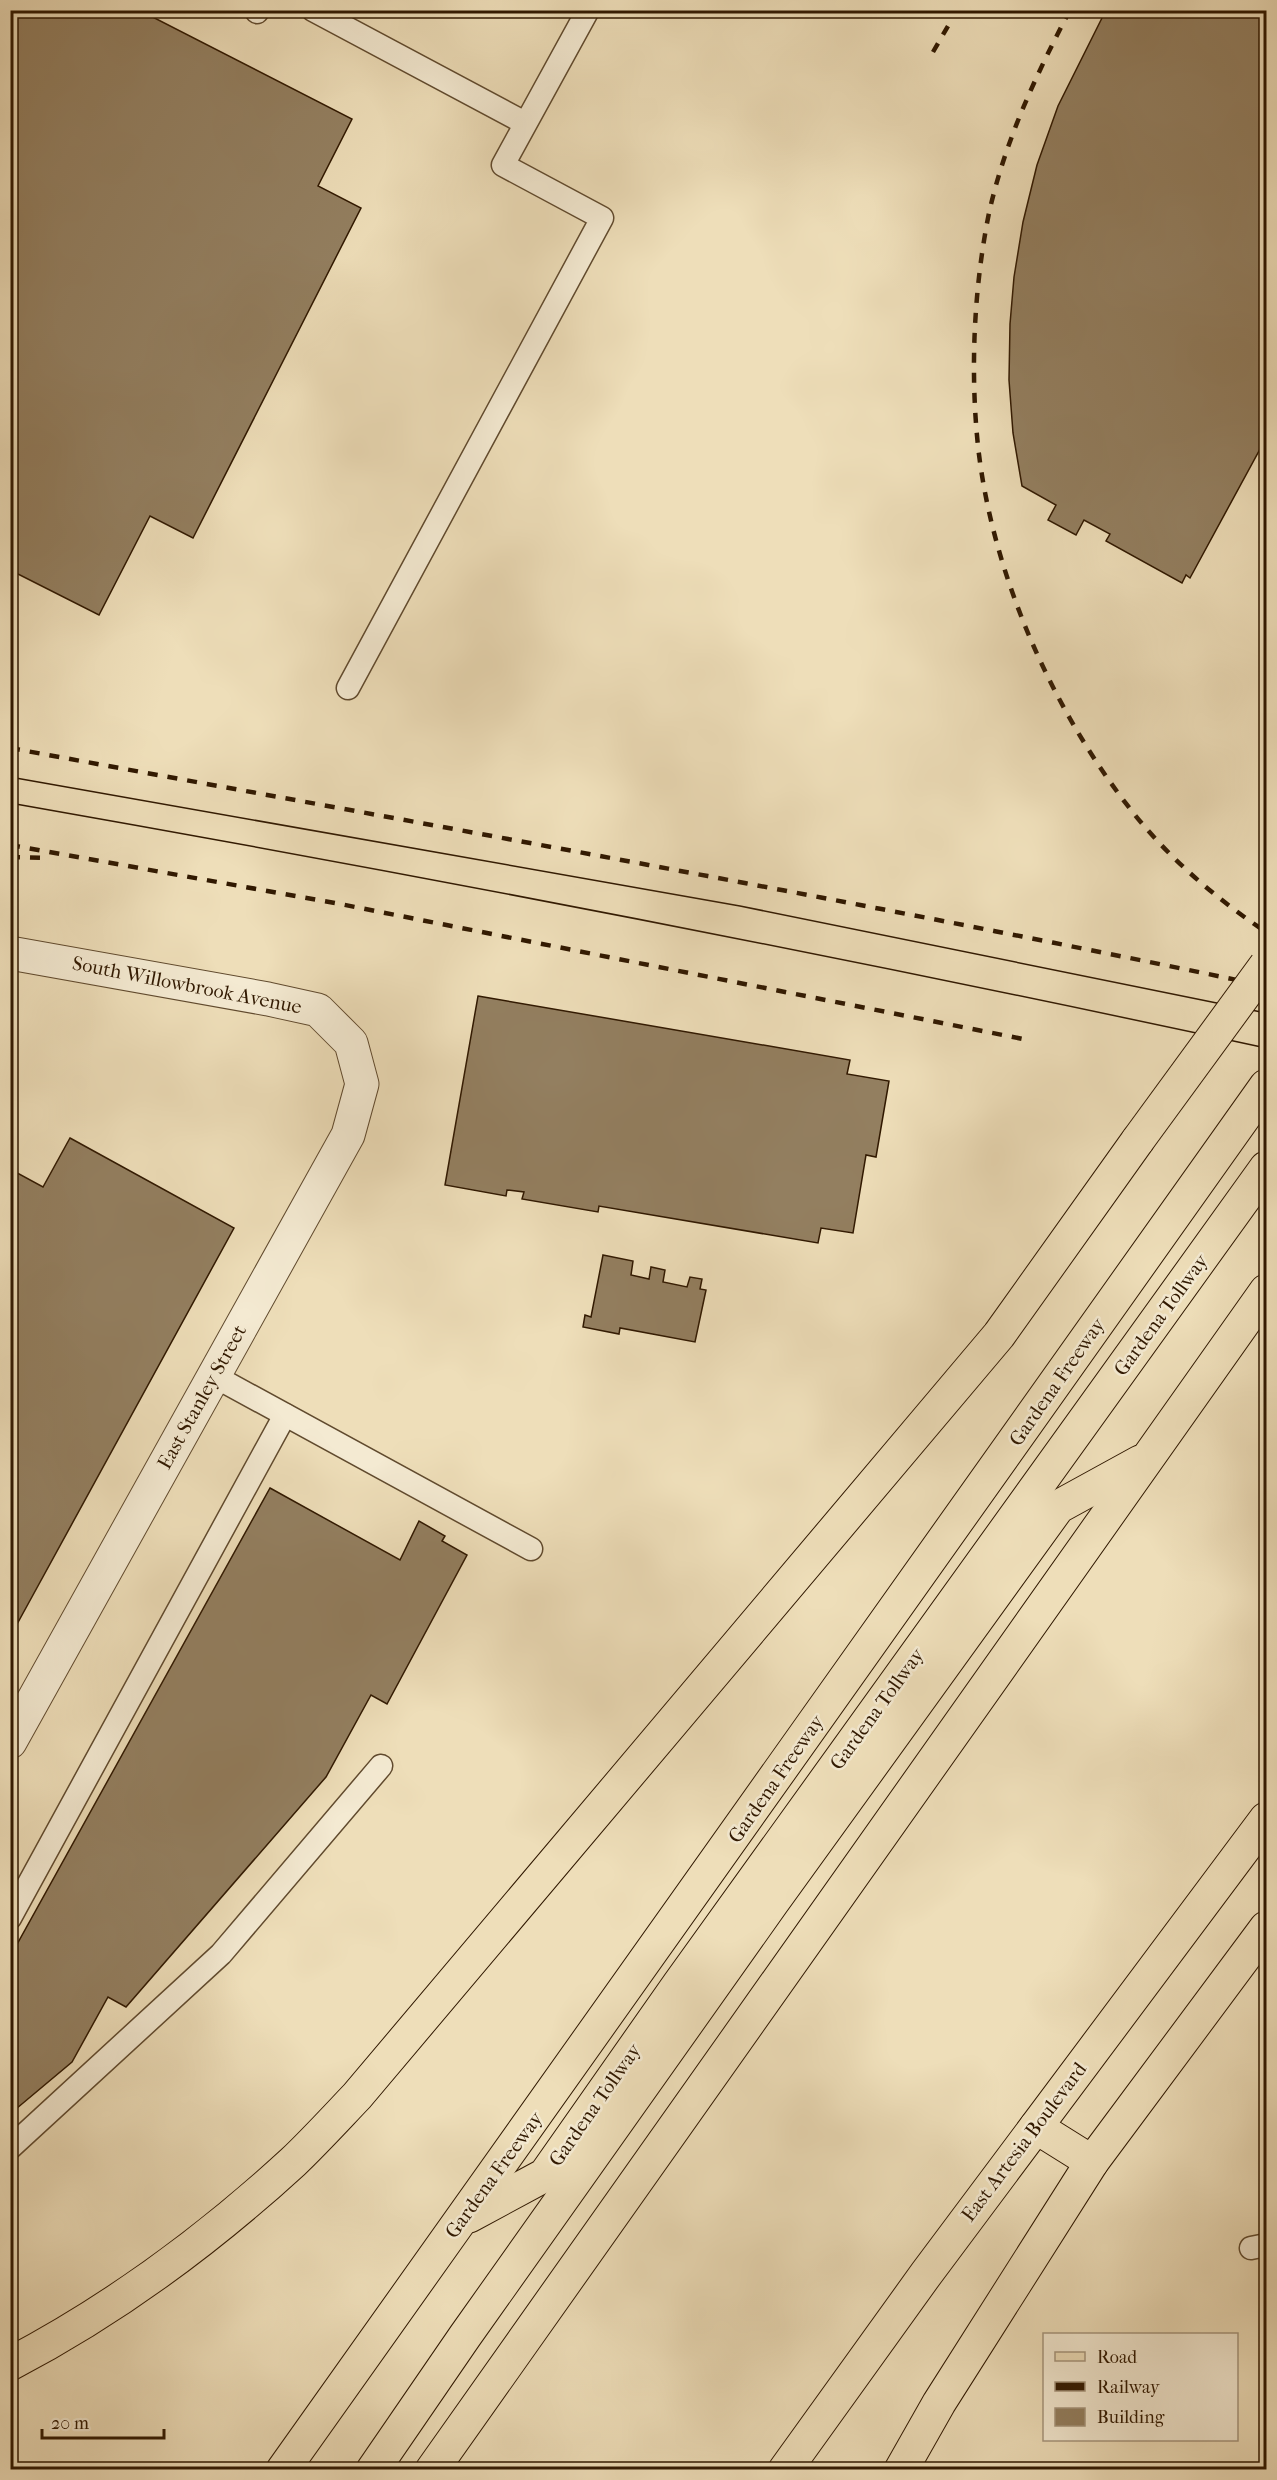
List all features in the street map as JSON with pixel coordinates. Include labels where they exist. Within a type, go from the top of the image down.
[{"type":"main road","points":[[10,2364],[57,2339],[144,2282],[219,2225],[293,2161],[357,2096],[999,1335],[1266,965]]},
{"type":"main road","name":"Gardena Freeway","points":[[283,2469],[1266,1086]]},
{"type":"main road","name":"Gardena Tollway","points":[[462,2220],[545,2175],[679,1984],[1266,1168]]},
{"type":"main road","points":[[432,2469],[1266,1291]]},
{"type":"main road","name":"Gardena Tollway","points":[[373,2469],[772,1903],[1058,1507],[1146,1458]]},
{"type":"main road","name":"East Artesia Boulevard","points":[[785,2469],[926,2274],[1266,1819]]},
{"type":"main road","points":[[901,2469],[939,2403],[1092,2162],[1266,1928]]},
{"type":"main road","points":[[1036,2127],[1092,2162]]},
{"type":"street","name":"South Willowbrook Avenue","points":[[10,953],[318,1010],[351,1043]]},
{"type":"street","name":"East Stanley Street","points":[[10,1742],[348,1135],[362,1084],[351,1043]]},
{"type":"lane","points":[[313,10],[525,123]]},
{"type":"lane","points":[[348,688],[602,218],[503,165],[588,10]]},
{"type":"lane","points":[[214,1376],[531,1549]]},
{"type":"lane","points":[[10,1918],[285,1415]]},
{"type":"lane","points":[[10,2148],[220,1954],[381,1767]]},
{"type":"building","points":[[10,10],[139,10],[352,119],[318,186],[361,208],[193,538],[150,516],[99,615],[10,570]]},
{"type":"building","points":[[1106,10],[1266,10],[1266,438],[1190,578],[1186,575],[1182,583],[1106,541],[1110,534],[1084,520],[1076,535],[1048,520],[1056,505],[1022,486],[1013,433],[1009,380],[1010,324],[1014,277],[1023,222],[1037,165],[1058,106]]},
{"type":"building","points":[[478,996],[850,1060],[847,1074],[889,1081],[876,1157],[866,1155],[853,1233],[821,1228],[818,1243],[599,1206],[598,1212],[522,1199],[524,1192],[507,1190],[506,1196],[445,1185]]},
{"type":"building","points":[[70,1138],[234,1228],[10,1637],[10,1169],[43,1187]]},
{"type":"building","points":[[603,1255],[633,1261],[631,1275],[649,1279],[651,1267],[665,1270],[663,1282],[687,1287],[690,1277],[702,1279],[700,1289],[706,1290],[695,1342],[620,1328],[619,1334],[583,1327],[585,1315],[591,1317]]},
{"type":"building","points":[[270,1488],[400,1560],[419,1521],[445,1536],[442,1541],[467,1555],[387,1704],[371,1695],[326,1777],[126,2007],[108,1997],[72,2062],[10,2114],[10,1957]]},
{"type":"tram line","points":[[10,777],[740,906],[1266,1013]]},
{"type":"tram line","points":[[10,803],[640,920],[953,982],[1266,1048]]},
{"type":"railway","points":[[1070,10],[1045,59],[1013,134],[996,186],[984,241],[977,299],[974,388],[978,446],[985,495],[1012,593],[1053,688],[1078,733],[1135,815],[1164,848],[1213,893],[1266,932]]},
{"type":"railway","points":[[933,52],[948,26]]},
{"type":"railway","points":[[10,748],[796,893],[1266,986]]},
{"type":"railway","points":[[10,845],[335,903],[1023,1039]]},
{"type":"railway","points":[[10,857],[49,858]]}]
